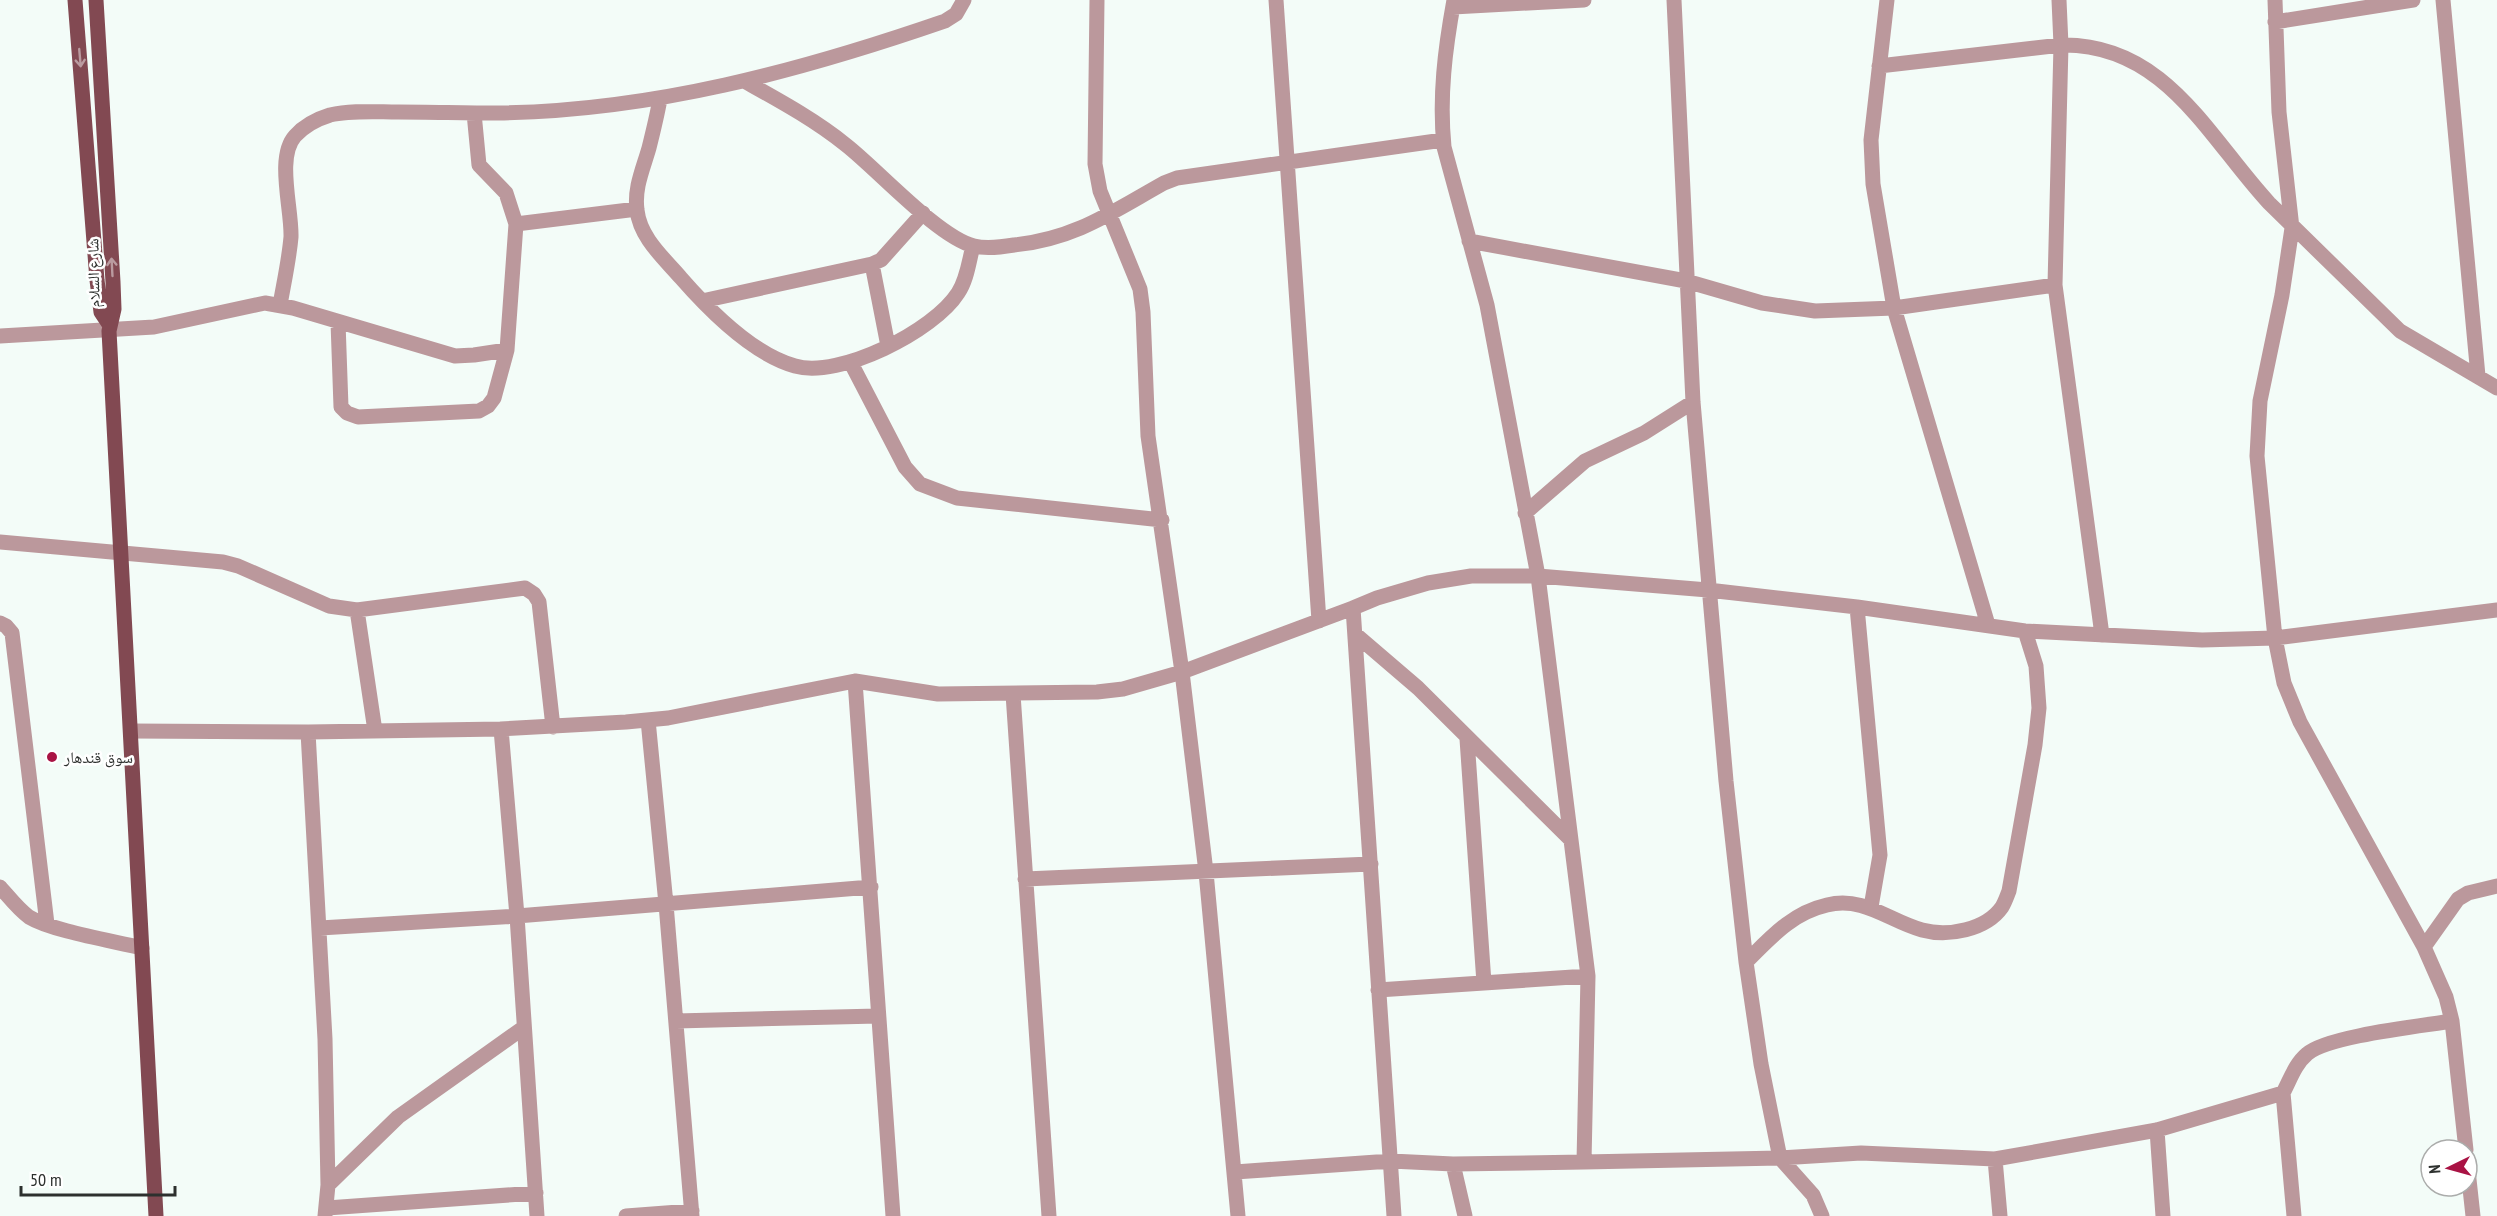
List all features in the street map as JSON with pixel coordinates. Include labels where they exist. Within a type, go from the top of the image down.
[{"type":"main road","name":"شارع السلام","points":[[75,0],[100,312],[109,328]]},
{"type":"main road","name":"شارع السلام","points":[[96,0],[113,282],[114,309],[109,328]]},
{"type":"main road","points":[[109,328],[156,1216]]},
{"type":"street","points":[[280,304],[291,235],[286,166],[288,146],[296,135],[311,123],[331,115],[366,112],[539,111],[660,99],[746,82],[861,50],[945,21],[956,14],[964,0]]},
{"type":"street","points":[[1097,0],[1095,164],[1100,191],[1140,289],[1148,436],[1162,520],[1206,872],[1238,1216]]},
{"type":"street","points":[[1276,0],[1319,621]]},
{"type":"street","points":[[1584,0],[1453,4],[1443,67],[1443,140],[1449,172],[1486,305],[1538,576],[1588,976],[1584,1162]]},
{"type":"street","points":[[1674,0],[1693,402],[1726,781],[1746,962],[1761,1064],[1780,1158],[1813,1194],[1822,1216]]},
{"type":"street","points":[[1887,0],[1871,140],[1873,184],[1893,308],[1988,625]]},
{"type":"street","points":[[2059,0],[2061,45],[2055,285],[2102,635]]},
{"type":"street","points":[[2275,0],[2279,112],[2292,228],[2282,295],[2260,401],[2257,456],[2275,638],[2284,683],[2300,722],[2424,947],[2446,997],[2452,1021],[2465,1138]]},
{"type":"street","points":[[2276,22],[2413,0]]},
{"type":"street","points":[[2443,0],[2478,376]]},
{"type":"street","points":[[1879,66],[2080,44],[2129,59],[2154,73],[2179,96],[2208,126],[2252,185],[2292,228],[2400,332],[2497,388]]},
{"type":"street","points":[[746,82],[827,130],[923,213],[945,230],[973,246],[999,247],[1055,239],[1075,232],[1177,178],[1443,140]]},
{"type":"street","points":[[660,99],[637,189],[637,209],[646,237],[702,301],[722,320],[769,356],[786,363],[815,369],[833,368],[851,363],[888,346],[930,322],[960,292],[973,246]]},
{"type":"street","points":[[338,322],[341,406],[347,413],[358,417],[479,411],[488,406],[494,398],[507,350],[516,224],[506,193],[479,165],[474,113]]},
{"type":"street","points":[[516,224],[637,209]]},
{"type":"street","points":[[702,301],[872,264],[881,260],[923,213]]},
{"type":"street","points":[[1469,241],[1686,281],[1762,303],[1815,311],[1893,308],[2055,285]]},
{"type":"street","points":[[872,264],[888,346]]},
{"type":"street","points":[[0,336],[154,327],[265,303],[280,304],[455,356],[474,356],[507,350]]},
{"type":"street","points":[[851,363],[905,467],[920,484],[957,498],[1162,520]]},
{"type":"street","points":[[1525,513],[1585,461],[1644,433],[1693,402]]},
{"type":"street","points":[[0,542],[223,562],[238,566],[329,606],[357,610],[525,588],[534,594],[539,602],[553,727]]},
{"type":"street","points":[[131,731],[308,732],[553,727],[648,720],[855,681],[938,694],[1013,694],[1123,689],[1182,672],[1377,598],[1447,579],[1471,576],[1538,576],[1708,590],[1857,607],[2025,631],[2202,640],[2275,638],[2497,610]]},
{"type":"street","points":[[1857,607],[1880,855],[1871,907]]},
{"type":"street","points":[[1353,608],[1394,1216]]},
{"type":"street","points":[[357,610],[375,731]]},
{"type":"street","points":[[0,623],[12,633],[47,924]]},
{"type":"street","points":[[1746,962],[1784,925],[1803,913],[1829,904],[1853,903],[1871,907],[1922,930],[1946,932],[1963,930],[1988,920],[2001,908],[2009,891],[2033,756],[2039,708],[2036,666],[2025,631]]},
{"type":"street","points":[[1355,634],[1398,669],[1571,840]]},
{"type":"street","points":[[855,681],[893,1216]]},
{"type":"street","points":[[1013,694],[1049,1216]]},
{"type":"street","points":[[626,1216],[692,1214],[648,720]]},
{"type":"street","points":[[501,729],[517,916],[537,1216]]},
{"type":"street","points":[[308,732],[320,928],[328,1185],[326,1212],[536,1193]]},
{"type":"street","points":[[1467,739],[1484,983]]},
{"type":"street","points":[[1025,879],[1371,864]]},
{"type":"street","points":[[2424,947],[2458,899],[2468,892],[2497,886]]},
{"type":"street","points":[[0,887],[30,917],[47,924],[142,948]]},
{"type":"street","points":[[320,928],[517,916],[871,888]]},
{"type":"street","points":[[1378,990],[1588,976]]},
{"type":"street","points":[[676,1021],[878,1016]]},
{"type":"street","points":[[2294,1216],[2283,1093],[2295,1068],[2308,1052],[2339,1040],[2452,1021]]},
{"type":"street","points":[[328,1185],[398,1118],[523,1028]]},
{"type":"street","points":[[1235,1172],[1391,1161],[1453,1164],[1584,1162],[1780,1158],[1861,1153],[1995,1159],[2157,1130],[2283,1093]]},
{"type":"street","points":[[2157,1130],[2163,1216]]},
{"type":"street","points":[[1995,1159],[2000,1216]]},
{"type":"street","points":[[1453,1164],[1465,1216]]},
{"type":"street","points":[[2471,1198],[2473,1216]]},
{"type":"place","name":"سوق قندهار","points":[[52,757]]}]
